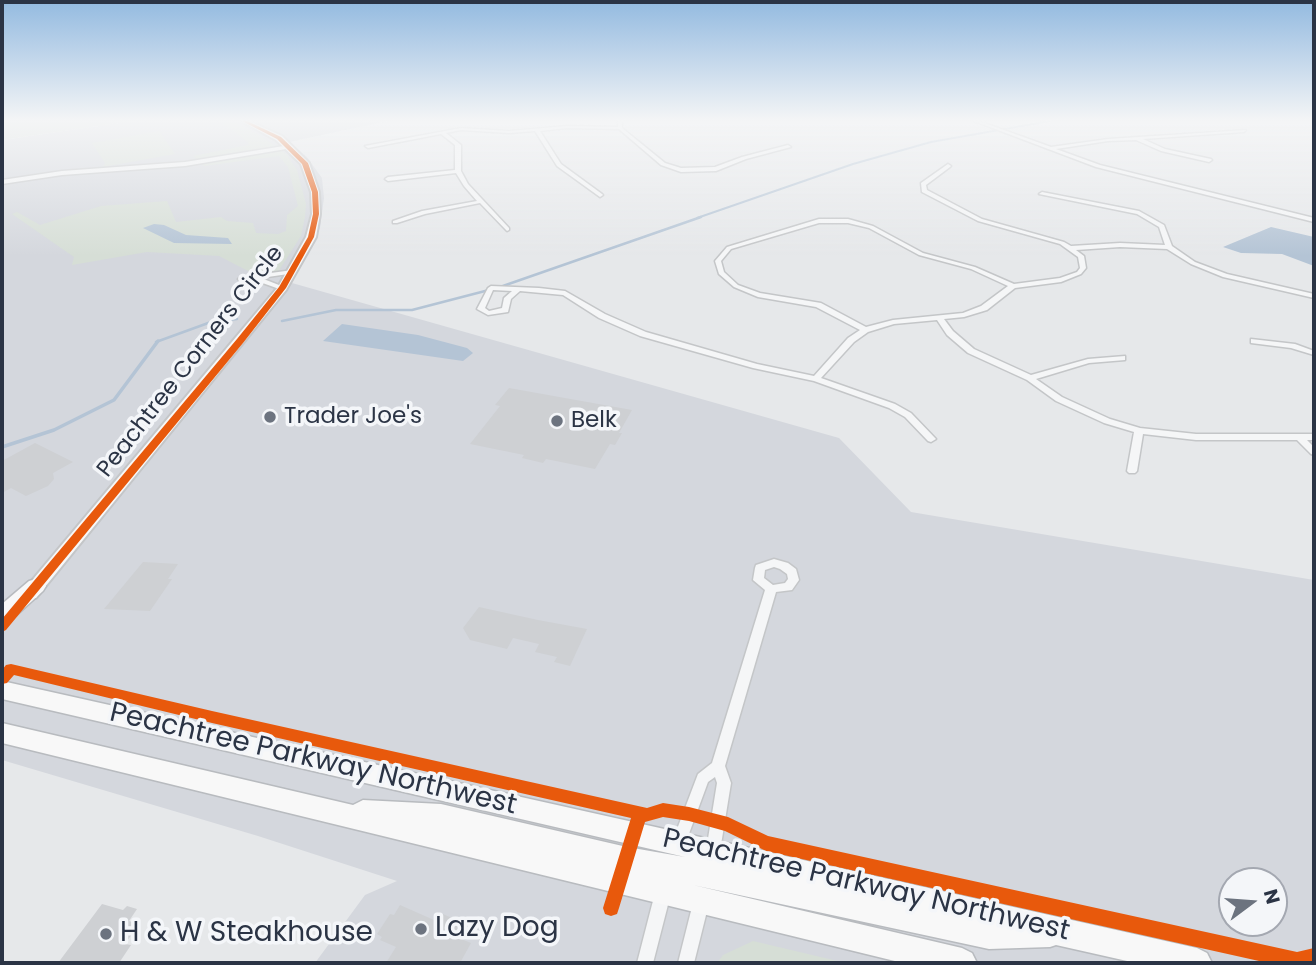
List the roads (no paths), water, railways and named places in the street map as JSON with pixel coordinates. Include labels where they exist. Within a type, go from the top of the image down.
[{"type":"highway","points":[[2,616],[36,586]]},
{"type":"highway","name":"Peachtree Parkway Northwest","points":[[2,690],[671,867],[702,901],[962,963]]},
{"type":"highway","name":"Peachtree Parkway Northwest","points":[[2,733],[338,813],[441,816],[671,867],[710,862],[989,935],[1019,936],[1063,932],[1197,963]]},
{"type":"street","points":[[2,183],[41,175],[140,166]]},
{"type":"street","name":"Peachtree Corners Circle","points":[[2,626],[287,280],[312,237],[316,214],[315,192],[306,166]]},
{"type":"street","points":[[458,166],[458,171],[479,202],[507,229]]},
{"type":"street","points":[[562,166],[600,195]]},
{"type":"street","points":[[669,166],[681,170],[716,169],[724,166]]},
{"type":"street","points":[[948,166],[923,184],[930,195],[980,220],[1050,238],[1073,248],[1120,245],[1169,247],[1208,270],[1314,296]]},
{"type":"street","points":[[1098,166],[1314,220]]},
{"type":"street","points":[[388,179],[458,171]]},
{"type":"street","points":[[1042,194],[1139,213],[1162,226],[1169,247]]},
{"type":"street","points":[[395,222],[479,202]]},
{"type":"street","points":[[865,330],[818,304],[758,295],[736,286],[721,273],[718,261],[729,248],[744,243],[819,221],[848,221],[871,227],[921,254],[973,268],[1013,286]]},
{"type":"street","points":[[816,379],[851,340],[865,330],[892,322],[940,319],[984,308],[1013,286],[1061,280],[1079,273],[1084,262],[1073,248]]},
{"type":"street","points":[[241,279],[287,280],[259,280],[241,279]]},
{"type":"street","points":[[518,289],[508,298],[505,310],[488,313],[481,309],[491,288],[518,289],[565,293],[635,331],[756,366],[816,379],[892,406],[908,415],[932,439]]},
{"type":"street","points":[[940,319],[950,333],[971,351],[1030,378],[1083,410],[1139,431],[1196,437],[1314,437]]},
{"type":"street","points":[[1254,341],[1292,346],[1314,353]]},
{"type":"street","points":[[1030,378],[1088,361],[1122,358]]},
{"type":"street","points":[[1132,471],[1139,431]]},
{"type":"street","points":[[1300,438],[1314,452]]},
{"type":"street","points":[[645,963],[671,867],[703,778],[718,766],[771,589]]},
{"type":"street","points":[[686,963],[702,901],[724,783],[718,766]]},
{"type":"water","points":[[154,224],[164,225],[186,235],[228,238],[232,244],[174,243],[143,228]]},
{"type":"water","points":[[1271,227],[1314,237],[1314,266],[1282,254],[1241,253],[1223,247]]},
{"type":"water","points":[[342,324],[418,335],[467,348],[473,353],[463,361],[323,341]]},
{"type":"waterway","points":[[697,218],[847,166]]},
{"type":"waterway","points":[[500,287],[701,217]]},
{"type":"waterway","points":[[282,321],[336,310],[412,310],[489,290]]},
{"type":"waterway","points":[[158,341],[211,322],[237,319]]},
{"type":"waterway","points":[[2,447],[54,430],[114,400],[158,341]]},
{"type":"place","name":"Trader Joe's","points":[[270,417]]},
{"type":"place","name":"Belk","points":[[557,421]]},
{"type":"place","name":"Lazy Dog","points":[[421,929]]},
{"type":"place","name":"H & W Steakhouse","points":[[106,934]]}]
